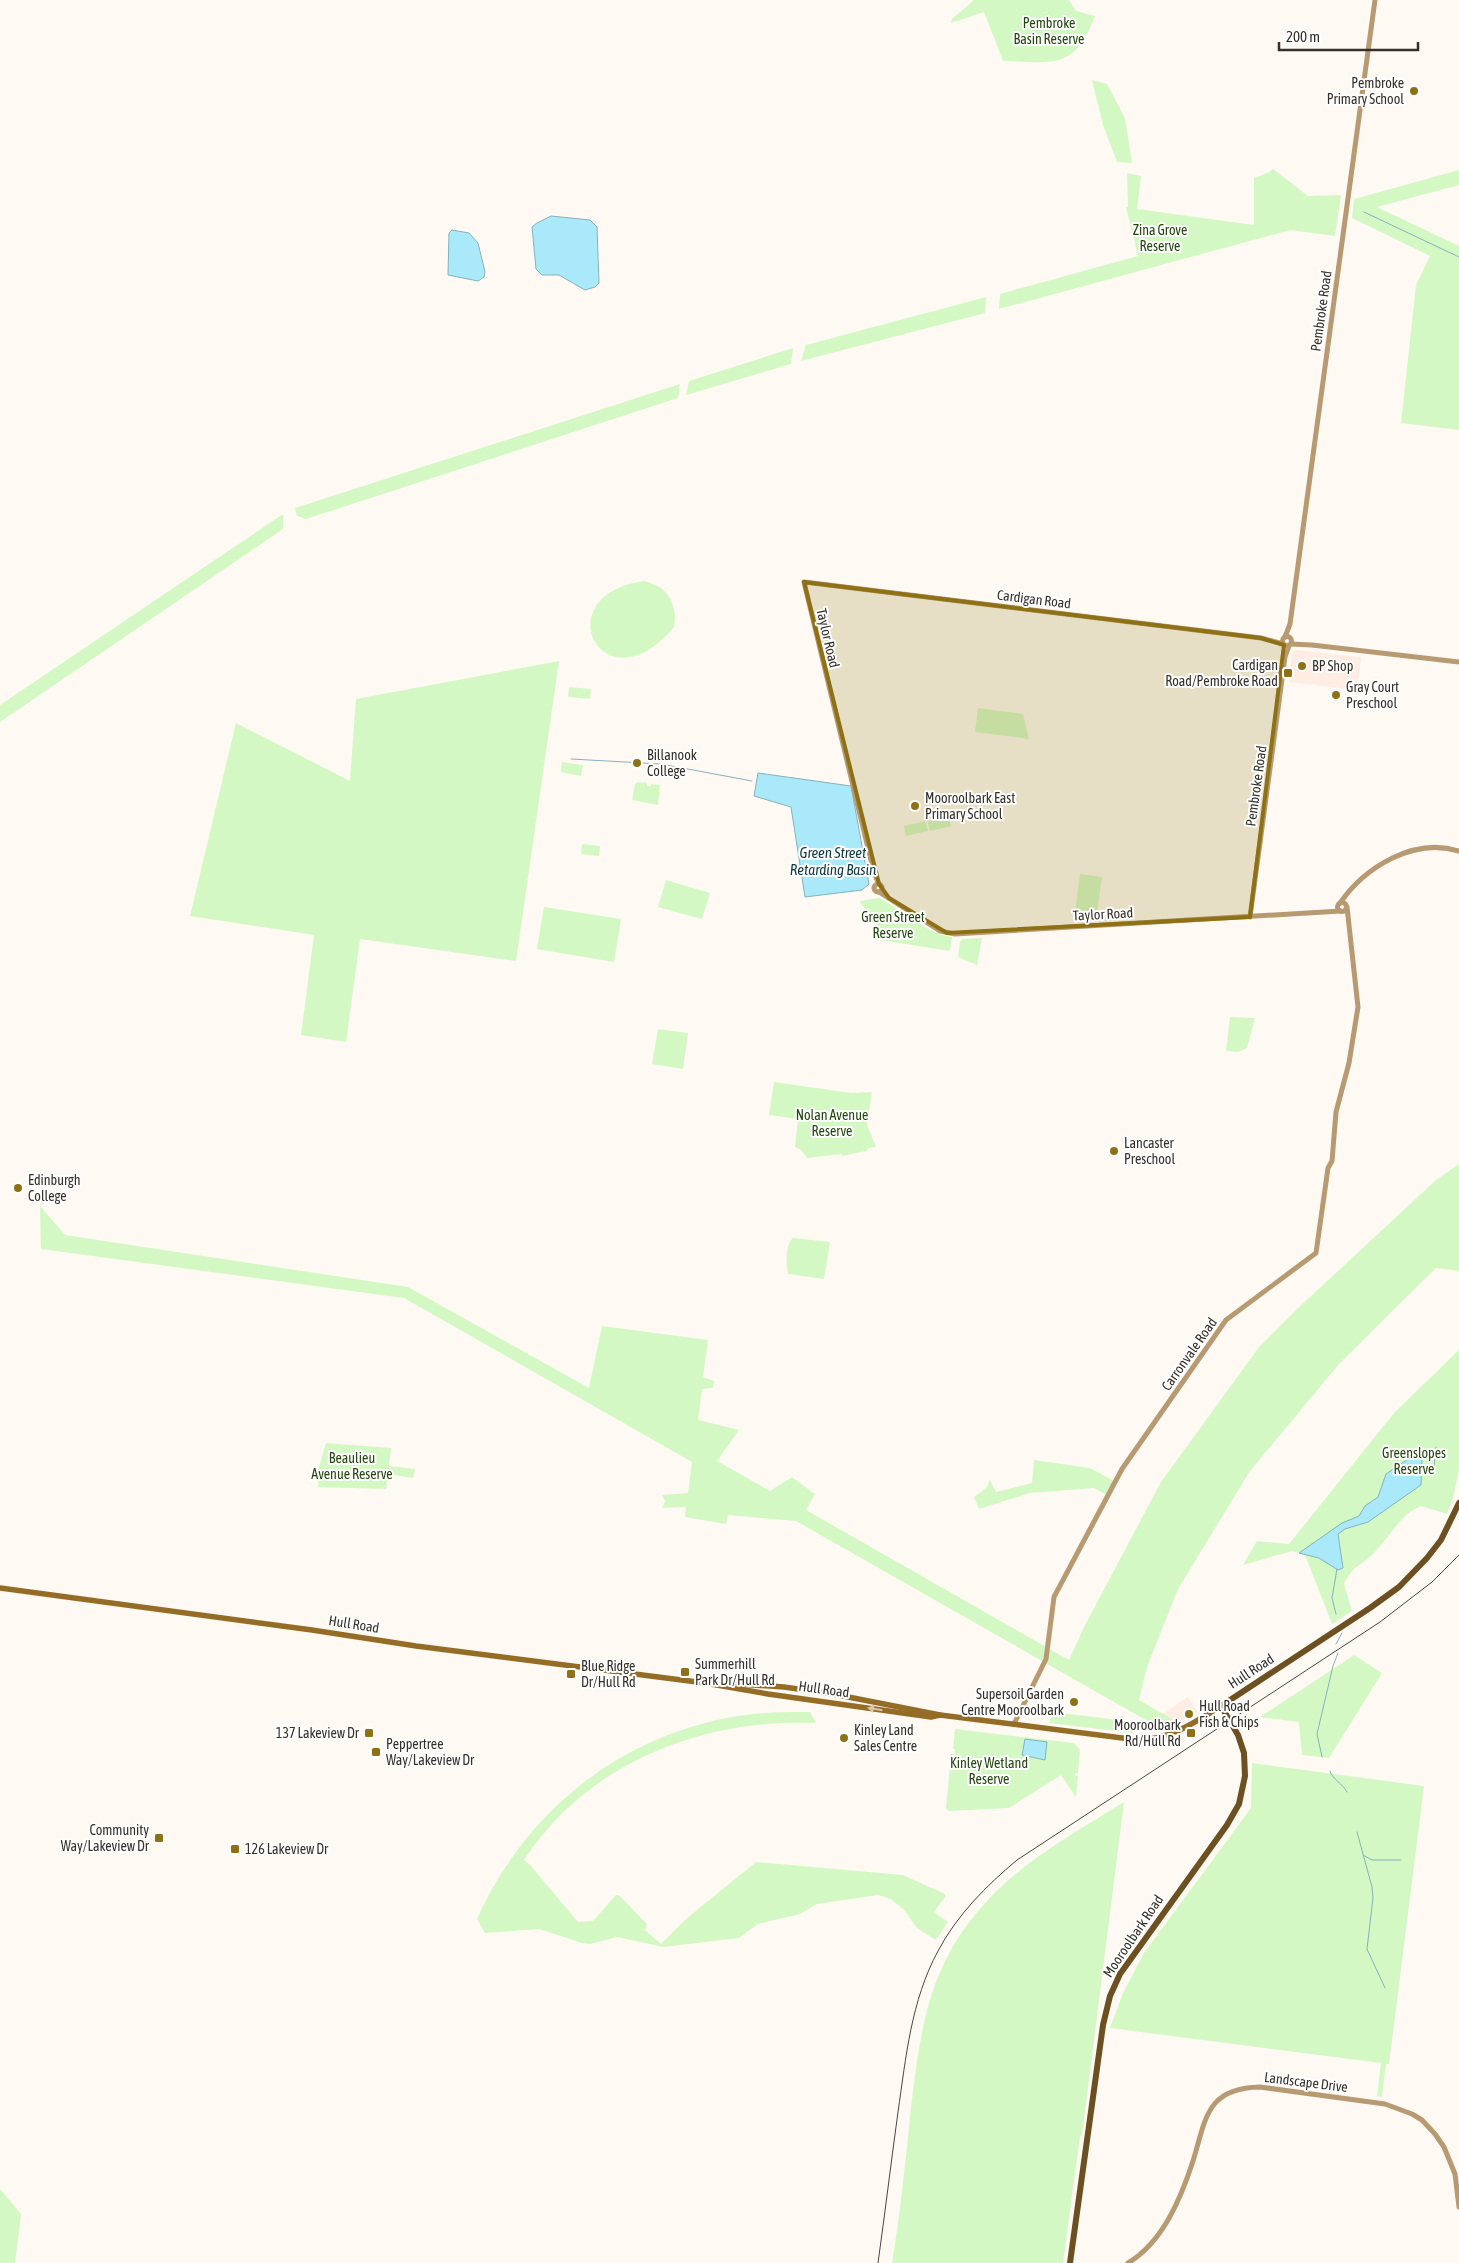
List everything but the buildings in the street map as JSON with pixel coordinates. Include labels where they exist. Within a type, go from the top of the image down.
[{"type":"main road","name":"Hull Road","points":[[0,1588],[416,1646],[705,1683],[784,1688],[833,1694],[933,1712],[940,1715],[1124,1739],[1151,1739],[1182,1730],[1221,1706],[1370,1608],[1399,1586],[1427,1558],[1441,1540],[1459,1503]]},
{"type":"main road","name":"Mooroolbark Road","points":[[1070,2263],[1103,2025],[1110,1996],[1130,1959],[1227,1825],[1242,1793],[1245,1770],[1242,1747],[1235,1729],[1221,1706]]},
{"type":"street","name":"Pembroke Road","points":[[1250,917],[1375,0]]},
{"type":"street","name":"Cardigan Road","points":[[804,582],[1459,662]]},
{"type":"street","name":"Taylor Road","points":[[804,582],[874,874],[879,888],[889,898],[940,930],[955,934],[1250,917],[1344,909]]},
{"type":"street","name":"Taylor Road","points":[[1329,911],[1339,904],[1372,871],[1387,861],[1422,848],[1459,851]]},
{"type":"street","points":[[1344,909],[1346,895]]},
{"type":"street","points":[[1339,904],[1344,909]]},
{"type":"street","name":"Carronvale Road","points":[[1014,1724],[1046,1659],[1054,1597],[1122,1469],[1226,1320],[1316,1253],[1328,1168],[1332,1161],[1336,1112],[1349,1063],[1358,1007],[1347,916],[1344,909]]},
{"type":"street","name":"Landscape Drive","points":[[1128,2263],[1139,2257],[1158,2236],[1188,2172],[1205,2118],[1212,2107],[1226,2094],[1247,2088],[1385,2104],[1412,2114],[1422,2120],[1444,2147],[1455,2174],[1459,2207]]},
{"type":"highlighted area","points":[[804,582],[1261,638],[1284,645],[1250,917],[947,933],[889,898],[879,884]]},
{"type":"shaded area","points":[[1296,650],[1361,657],[1357,690],[1289,682],[1292,653]]},
{"type":"shaded area","points":[[1188,1697],[1197,1712],[1179,1723],[1163,1714]]},
{"type":"green space","name":"Pembroke Basin Reserve","points":[[974,0],[1069,0],[1076,11],[1095,16],[1079,46],[1070,55],[1060,60],[1049,62],[1003,61],[984,12],[951,23],[952,19]]},
{"type":"green space","points":[[1092,80],[1107,84],[1125,118],[1132,163],[1117,162],[1103,125]]},
{"type":"green space","name":"Zina Grove Reserve","points":[[1273,169],[1308,196],[1341,195],[1335,236],[1290,230],[999,309],[1000,294],[1138,256],[1126,207],[1128,207],[1127,173],[1141,176],[1137,209],[1254,225],[1254,178]]},
{"type":"green space","points":[[1459,170],[1459,185],[1377,207],[1459,246],[1459,430],[1401,423],[1416,285],[1430,256],[1352,218],[1354,199]]},
{"type":"green space","points":[[986,297],[985,313],[801,361],[806,345]]},
{"type":"green space","points":[[793,348],[791,364],[686,395],[689,381]]},
{"type":"green space","points":[[680,384],[678,398],[306,519],[297,516],[295,508]]},
{"type":"green space","points":[[283,514],[283,529],[0,722],[0,705]]},
{"type":"green space","points":[[644,581],[659,587],[669,597],[674,610],[674,627],[648,650],[625,658],[607,653],[594,641],[590,624],[596,606],[613,590]]},
{"type":"green space","points":[[559,661],[516,961],[360,939],[346,1042],[301,1035],[314,935],[190,916],[236,723],[350,781],[356,699]]},
{"type":"green space","points":[[569,687],[591,689],[590,699],[568,697]]},
{"type":"green space","points":[[978,708],[1023,714],[1029,739],[975,732]]},
{"type":"green space","points":[[562,762],[583,765],[581,776],[561,772]]},
{"type":"green space","points":[[638,782],[647,783],[647,786],[651,786],[651,784],[660,785],[658,805],[632,800],[635,784]]},
{"type":"green space","points":[[949,816],[951,826],[930,831],[927,821]]},
{"type":"green space","points":[[925,821],[928,831],[906,836],[904,826]]},
{"type":"green space","points":[[582,844],[600,846],[599,856],[581,854]]},
{"type":"green space","points":[[1080,874],[1102,877],[1096,920],[1074,921]]},
{"type":"green space","points":[[666,880],[710,893],[702,919],[658,907]]},
{"type":"green space","name":"Green Street Reserve","points":[[879,898],[923,926],[942,935],[952,937],[950,951],[874,939],[876,924],[859,901]]},
{"type":"green space","points":[[544,907],[621,919],[614,962],[537,949]]},
{"type":"green space","points":[[982,938],[977,965],[958,957],[960,941],[963,939]]},
{"type":"green space","points":[[1230,1017],[1255,1018],[1247,1048],[1238,1052],[1226,1051]]},
{"type":"green space","points":[[658,1029],[688,1033],[683,1069],[652,1064]]},
{"type":"green space","name":"Nolan Avenue Reserve","points":[[774,1082],[851,1093],[872,1092],[867,1125],[876,1147],[842,1156],[842,1154],[807,1158],[801,1150],[795,1147],[798,1119],[769,1115]]},
{"type":"green space","points":[[1459,1164],[1459,1271],[1436,1268],[1339,1364],[1250,1471],[1178,1589],[1147,1667],[1139,1700],[1179,1723],[1165,1731],[796,1521],[728,1515],[726,1524],[685,1517],[686,1507],[663,1508],[665,1501],[662,1495],[688,1493],[692,1462],[404,1298],[41,1249],[40,1206],[65,1235],[408,1287],[589,1388],[602,1326],[708,1340],[703,1377],[714,1381],[713,1388],[702,1389],[698,1420],[739,1430],[717,1461],[770,1491],[792,1477],[815,1494],[806,1510],[1069,1660],[1084,1627],[1161,1482],[1259,1347],[1296,1310],[1436,1180]]},
{"type":"green space","points":[[793,1238],[830,1242],[824,1279],[788,1274],[787,1250]]},
{"type":"green space","name":"Greenslopes Reserve","points":[[1459,1350],[1459,1470],[1453,1498],[1447,1514],[1421,1506],[1413,1510],[1401,1521],[1380,1547],[1351,1573],[1344,1584],[1352,1611],[1332,1624],[1305,1555],[1292,1551],[1243,1565],[1257,1541],[1289,1544],[1394,1413]]},
{"type":"green space","name":"Beaulieu Avenue Reserve","points":[[326,1443],[391,1448],[389,1466],[415,1469],[413,1478],[388,1474],[386,1489],[318,1487],[319,1467]]},
{"type":"green space","points":[[1034,1460],[1090,1468],[1114,1481],[1107,1495],[1094,1488],[1030,1493],[979,1509],[974,1497],[986,1488],[990,1480],[996,1492],[1032,1483]]},
{"type":"green space","points":[[1354,1655],[1382,1673],[1329,1758],[1302,1755],[1299,1722],[1260,1717]]},
{"type":"green space","points":[[810,1712],[816,1723],[774,1723],[732,1729],[691,1739],[651,1753],[614,1773],[580,1797],[550,1826],[524,1860],[578,1922],[593,1921],[616,1895],[619,1895],[647,1924],[645,1930],[661,1944],[686,1919],[756,1862],[903,1875],[945,1894],[945,1897],[934,1912],[948,1922],[936,1940],[917,1928],[904,1910],[891,1899],[878,1895],[817,1904],[800,1914],[758,1924],[739,1938],[663,1947],[617,1937],[590,1944],[582,1943],[539,1929],[485,1933],[477,1919],[501,1874],[531,1833],[565,1798],[604,1768],[647,1744],[694,1726],[743,1715]]},
{"type":"green space","points":[[1053,1712],[1135,1722],[1133,1733],[1049,1723]]},
{"type":"green space","name":"Kinley Wetland Reserve","points":[[955,1729],[1074,1743],[1080,1750],[1078,1773],[1075,1773],[1075,1776],[1078,1776],[1076,1797],[1061,1775],[1009,1808],[948,1811],[946,1808],[951,1754],[955,1754],[955,1749],[953,1749]]},
{"type":"green space","points":[[1252,1763],[1424,1786],[1389,2064],[1386,2064],[1382,2097],[1377,2096],[1381,2063],[1110,2028],[1123,1993],[1144,1953],[1251,1808]]},
{"type":"green space","points":[[1124,1802],[1082,2135],[1080,2136],[1063,2263],[892,2263],[919,2050],[933,1991],[944,1964],[959,1937],[978,1911],[1003,1885],[1047,1851]]},
{"type":"green space","points":[[0,2189],[21,2214],[15,2263],[0,2263]]},
{"type":"water","points":[[551,216],[590,220],[597,227],[599,283],[595,287],[585,290],[559,275],[542,275],[536,269],[532,227]]},
{"type":"water","points":[[452,230],[469,233],[478,243],[485,272],[484,277],[478,281],[448,275],[449,233]]},
{"type":"water","name":"Green Street Retarding Basin","points":[[758,773],[851,786],[869,884],[862,890],[805,897],[791,807],[754,796]]},
{"type":"water","points":[[1414,1455],[1422,1458],[1421,1485],[1368,1522],[1345,1529],[1338,1534],[1343,1568],[1338,1570],[1319,1558],[1299,1553],[1342,1523],[1359,1516],[1365,1506],[1378,1497],[1386,1474]]},
{"type":"water","points":[[1025,1739],[1047,1742],[1045,1760],[1022,1755]]},
{"type":"waterway","points":[[1364,212],[1459,257]]},
{"type":"waterway","points":[[571,759],[661,764],[752,781]]},
{"type":"waterway","points":[[1422,1469],[1434,1467],[1436,1447]]},
{"type":"waterway","points":[[1336,1614],[1332,1598],[1337,1569]]},
{"type":"waterway","points":[[1336,1644],[1342,1633]]},
{"type":"waterway","points":[[1322,1757],[1317,1734],[1333,1666],[1338,1653]]},
{"type":"waterway","points":[[1330,1771],[1347,1792]]},
{"type":"waterway","points":[[1357,1832],[1372,1887],[1373,1898],[1367,1949],[1385,1988]]},
{"type":"waterway","points":[[1363,1855],[1372,1860],[1401,1860]]},
{"type":"railway","points":[[878,2263],[904,2071],[916,2009],[921,1990],[938,1951],[963,1913],[994,1880],[1017,1860],[1380,1622],[1432,1582],[1459,1555]]},
{"type":"place","name":"Pembroke Primary School","points":[[1414,91]]},
{"type":"place","name":"BP Shop","points":[[1302,666]]},
{"type":"place","name":"Cardigan Road/Pembroke Road","points":[[1288,673]]},
{"type":"place","name":"Gray Court Preschool","points":[[1336,695]]},
{"type":"place","name":"Billanook College","points":[[637,763]]},
{"type":"place","name":"Mooroolbark East Primary School","points":[[915,806]]},
{"type":"place","name":"Lancaster Preschool","points":[[1114,1151]]},
{"type":"place","name":"Edinburgh College","points":[[18,1188]]},
{"type":"place","name":"Summerhill Park Dr/Hull Rd","points":[[685,1672]]},
{"type":"place","name":"Blue Ridge Dr/Hull Rd","points":[[571,1674]]},
{"type":"place","name":"Supersoil Garden Centre Mooroolbark","points":[[1074,1702]]},
{"type":"place","name":"Hull Road Fish & Chips","points":[[1189,1714]]},
{"type":"place","name":"137 Lakeview Dr","points":[[369,1733]]},
{"type":"place","name":"Mooroolbark Rd/Hull Rd","points":[[1191,1733]]},
{"type":"place","name":"Kinley Land Sales Centre","points":[[844,1738]]},
{"type":"place","name":"Peppertree Way/Lakeview Dr","points":[[376,1752]]},
{"type":"place","name":"Community Way/Lakeview Dr","points":[[159,1838]]},
{"type":"place","name":"126 Lakeview Dr","points":[[235,1849]]}]
